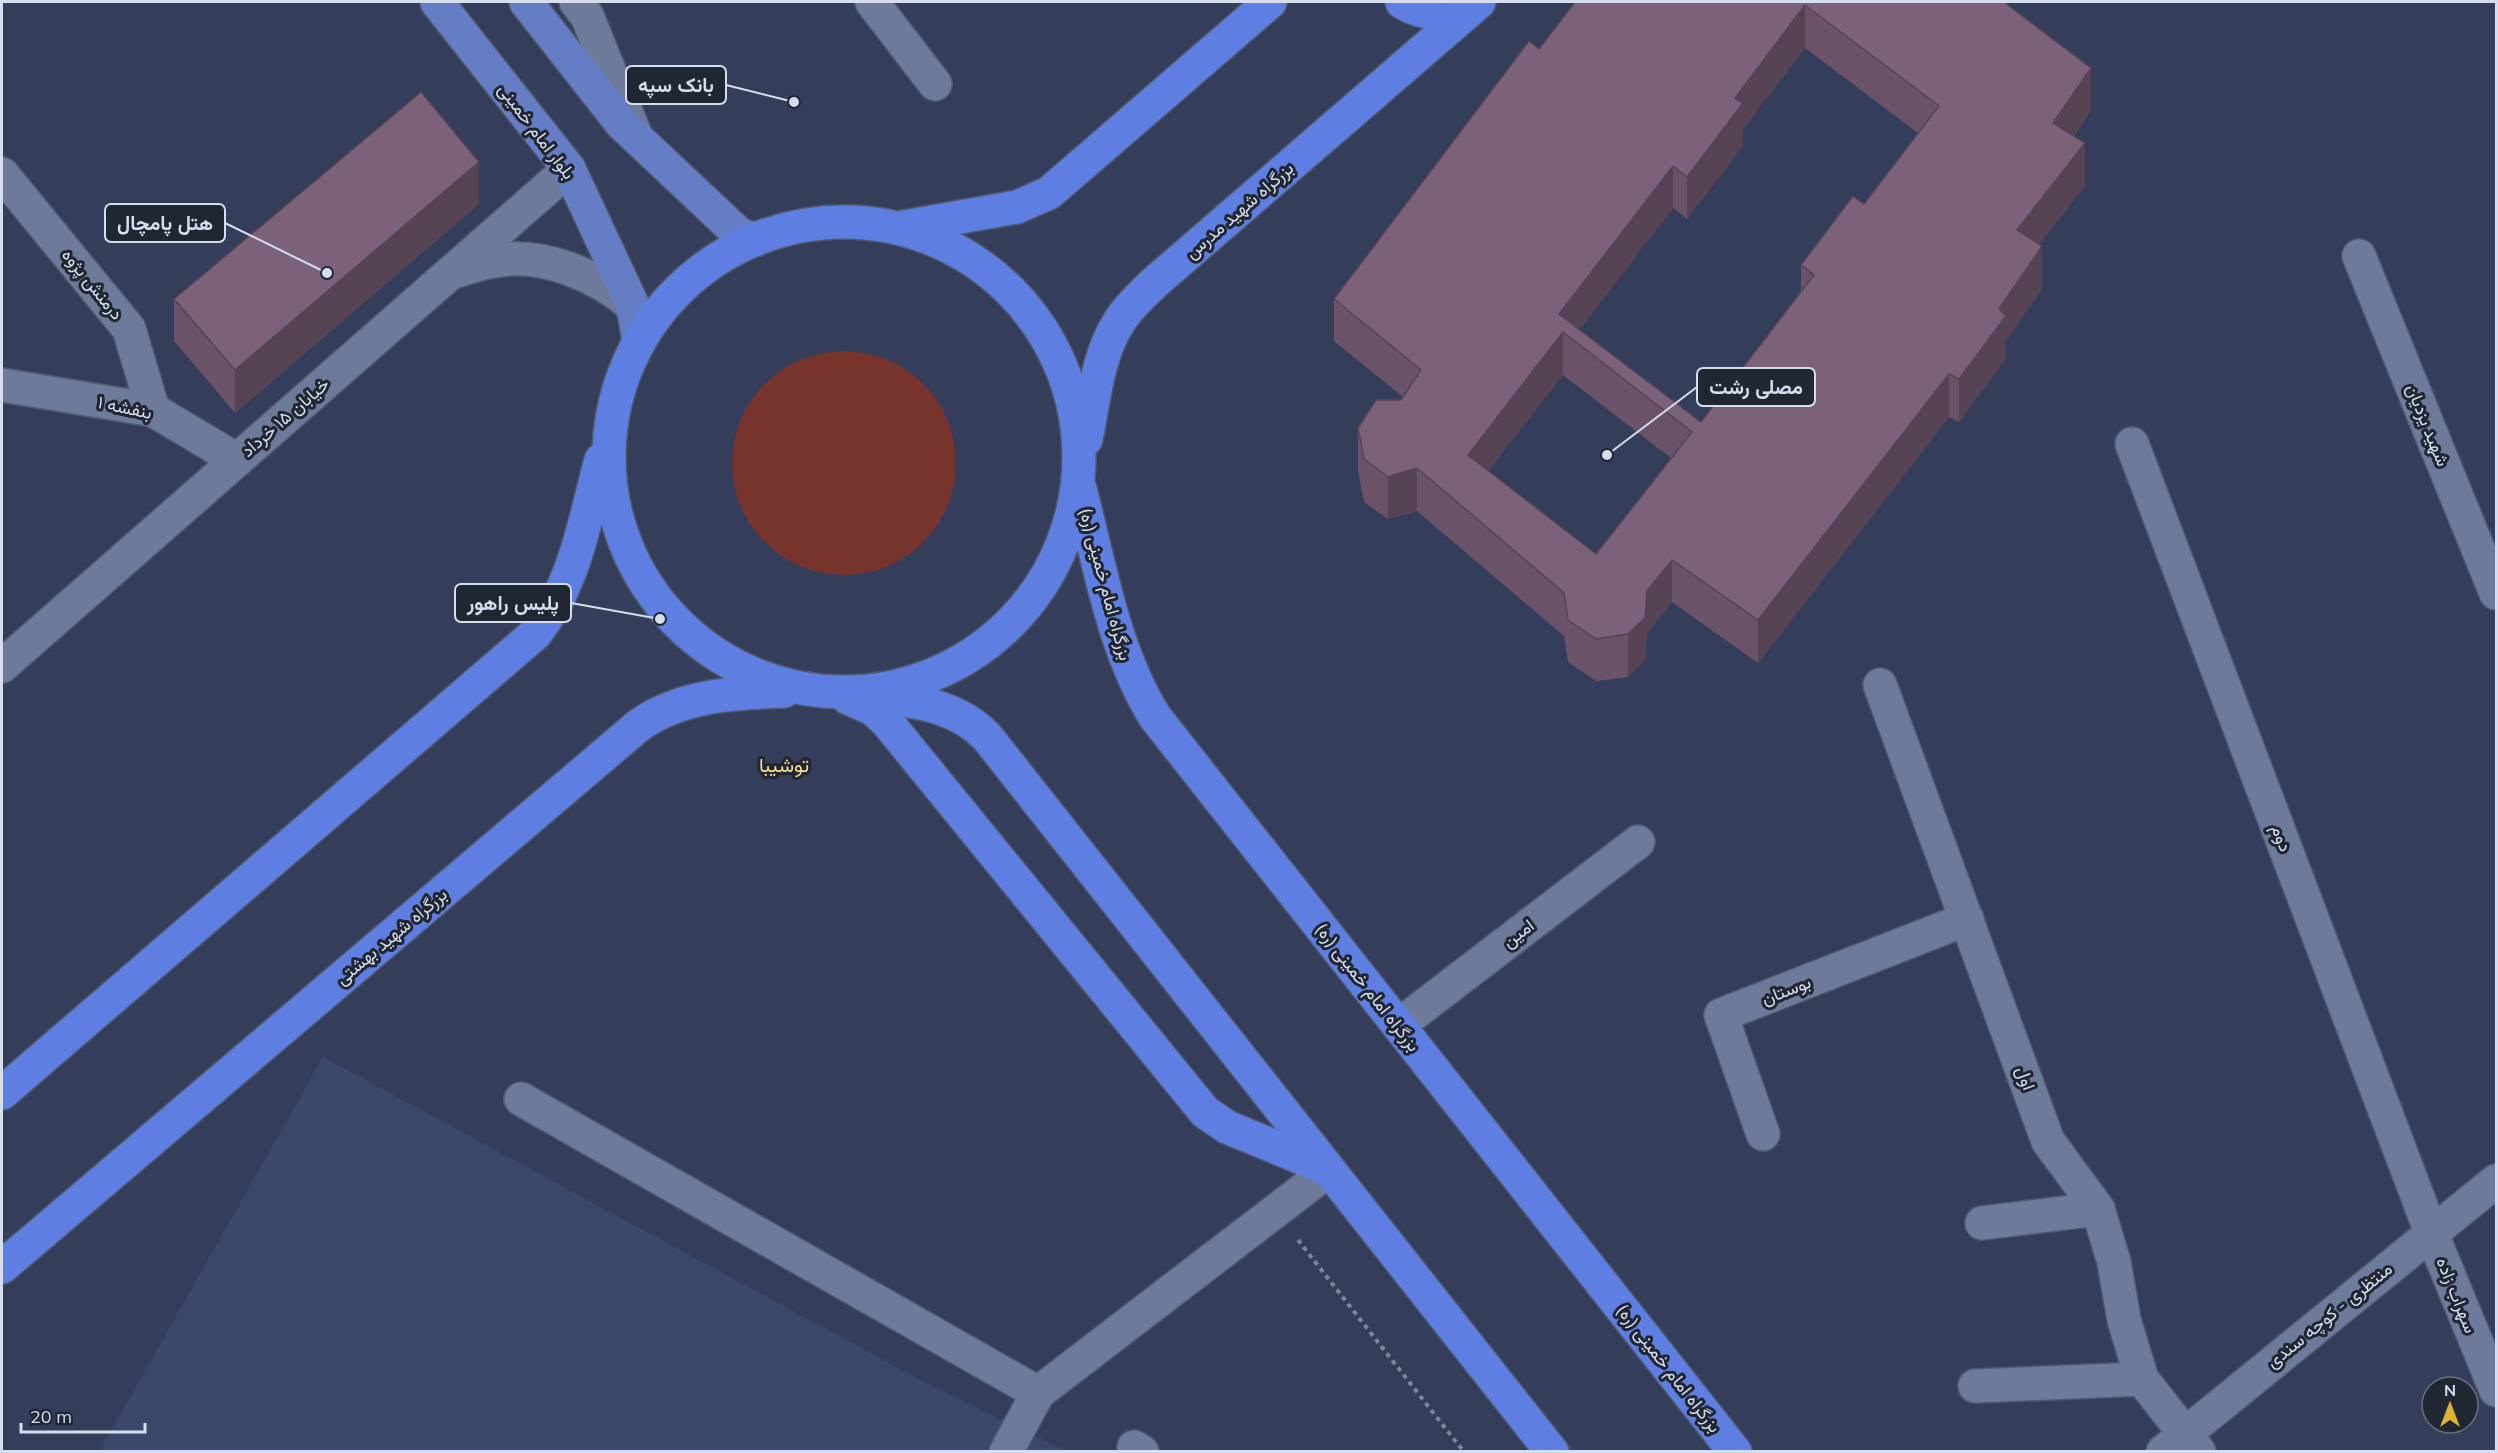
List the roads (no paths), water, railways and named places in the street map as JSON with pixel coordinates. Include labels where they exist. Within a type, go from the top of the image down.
[{"type":"highway","points":[[2,1093],[536,634],[557,603],[568,576],[621,381],[639,341],[665,304],[688,280],[747,237],[821,223],[843,222],[893,227],[927,225],[1017,207],[1049,193],[1270,2]]},
{"type":"highway","points":[[1402,2],[1418,9],[1442,13],[1466,9],[1479,2]]},
{"type":"highway","name":"بزرگراه شهید مدرس","points":[[1079,476],[1106,347],[1120,320],[1132,305],[1479,2]]},
{"type":"highway","points":[[834,691],[896,686],[939,672],[968,657],[1004,630],[1034,596],[1052,567],[1070,526],[1079,476],[1078,426],[1068,381],[1054,350],[1030,312],[999,280],[963,254],[921,235],[893,227]]},
{"type":"highway","points":[[611,424],[608,468],[615,512],[634,564],[658,601],[697,641],[734,665],[775,681],[922,702],[959,714],[978,727],[1552,1452]]},
{"type":"highway","name":"بزرگراه امام خمینی (ره)","points":[[1079,476],[1123,652],[1146,702],[1735,1452]]},
{"type":"highway","points":[[834,691],[865,705],[887,722],[1205,1112],[1227,1127],[1329,1170]]},
{"type":"highway","name":"بزرگراه شهید بهشتی","points":[[2,1267],[644,722],[701,699],[734,693],[834,691]]},
{"type":"main road","name":"بلوار امام خمینی","points":[[437,2],[569,168],[633,306],[639,341]]},
{"type":"main road","points":[[526,2],[622,124],[747,237]]},
{"type":"street","points":[[576,2],[587,16],[636,136]]},
{"type":"street","points":[[872,2],[935,84]]},
{"type":"street","name":"خیابان ۱۵ خرداد","points":[[2,666],[569,168]]},
{"type":"street","name":"درمنش پژوه","points":[[2,174],[129,329],[153,411]]},
{"type":"street","name":"شهید یزدیان","points":[[2360,256],[2496,593]]},
{"type":"street","points":[[450,273],[494,260],[510,259],[544,263],[591,278],[612,288],[633,306]]},
{"type":"street","name":"بنفشه ۱","points":[[2,385],[153,411],[237,460]]},
{"type":"street","name":"دوم","points":[[2132,444],[2431,1232]]},
{"type":"street","name":"اول","points":[[1880,685],[2048,1140],[2098,1209],[2114,1262],[2124,1320],[2142,1379],[2182,1446]]},
{"type":"street","name":"امین","points":[[1399,1025],[1638,842]]},
{"type":"street","name":"بوستان","points":[[1763,1134],[1721,1015],[1967,919]]},
{"type":"street","points":[[520,1099],[1038,1393]]},
{"type":"street","points":[[1006,1452],[1038,1393],[1329,1170]]},
{"type":"street","name":"منتظری - کوچه سندی","points":[[2182,1446],[2431,1232],[2496,1181]]},
{"type":"street","points":[[1982,1223],[2098,1209]]},
{"type":"street","name":"سهراب زاده","points":[[2431,1232],[2496,1390]]},
{"type":"street","points":[[1976,1386],[2142,1379]]},
{"type":"place","name":"بانک سپه","points":[[794,102]]},
{"type":"place","name":"هتل پامچال","points":[[327,273]]},
{"type":"place","name":"مصلی رشت","points":[[1607,455]]},
{"type":"place","name":"پلیس راهور","points":[[660,619]]},
{"type":"district","name":"توشیبا","points":[[784,764]]}]
